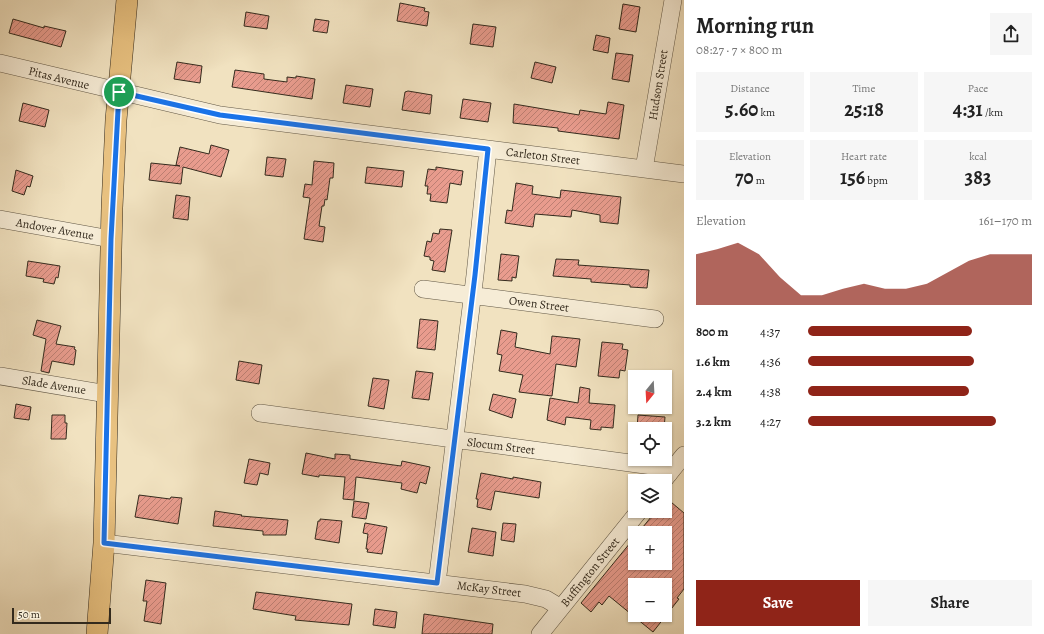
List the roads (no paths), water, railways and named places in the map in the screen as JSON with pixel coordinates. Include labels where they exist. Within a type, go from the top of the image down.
[{"type":"main road","points":[[97,634],[104,543],[111,239],[119,92],[127,0]]},
{"type":"street","name":"Hudson Street","points":[[644,170],[676,26],[673,0]]},
{"type":"street","name":"Pitas Avenue","points":[[0,63],[119,92]]},
{"type":"street","name":"Carleton Street","points":[[119,92],[220,115],[684,174]]},
{"type":"street","points":[[437,583],[488,149]]},
{"type":"street","name":"Andover Avenue","points":[[0,219],[111,239]]},
{"type":"street","name":"Owen Street","points":[[423,289],[655,319]]},
{"type":"street","name":"Slade Avenue","points":[[0,376],[107,394]]},
{"type":"street","name":"Slocum Street","points":[[260,414],[653,466],[662,474]]},
{"type":"street","points":[[669,474],[684,455]]},
{"type":"street","name":"Buffington Street","points":[[540,634],[633,518]]},
{"type":"street","name":"McKay Street","points":[[104,543],[536,596],[561,608]]}]
